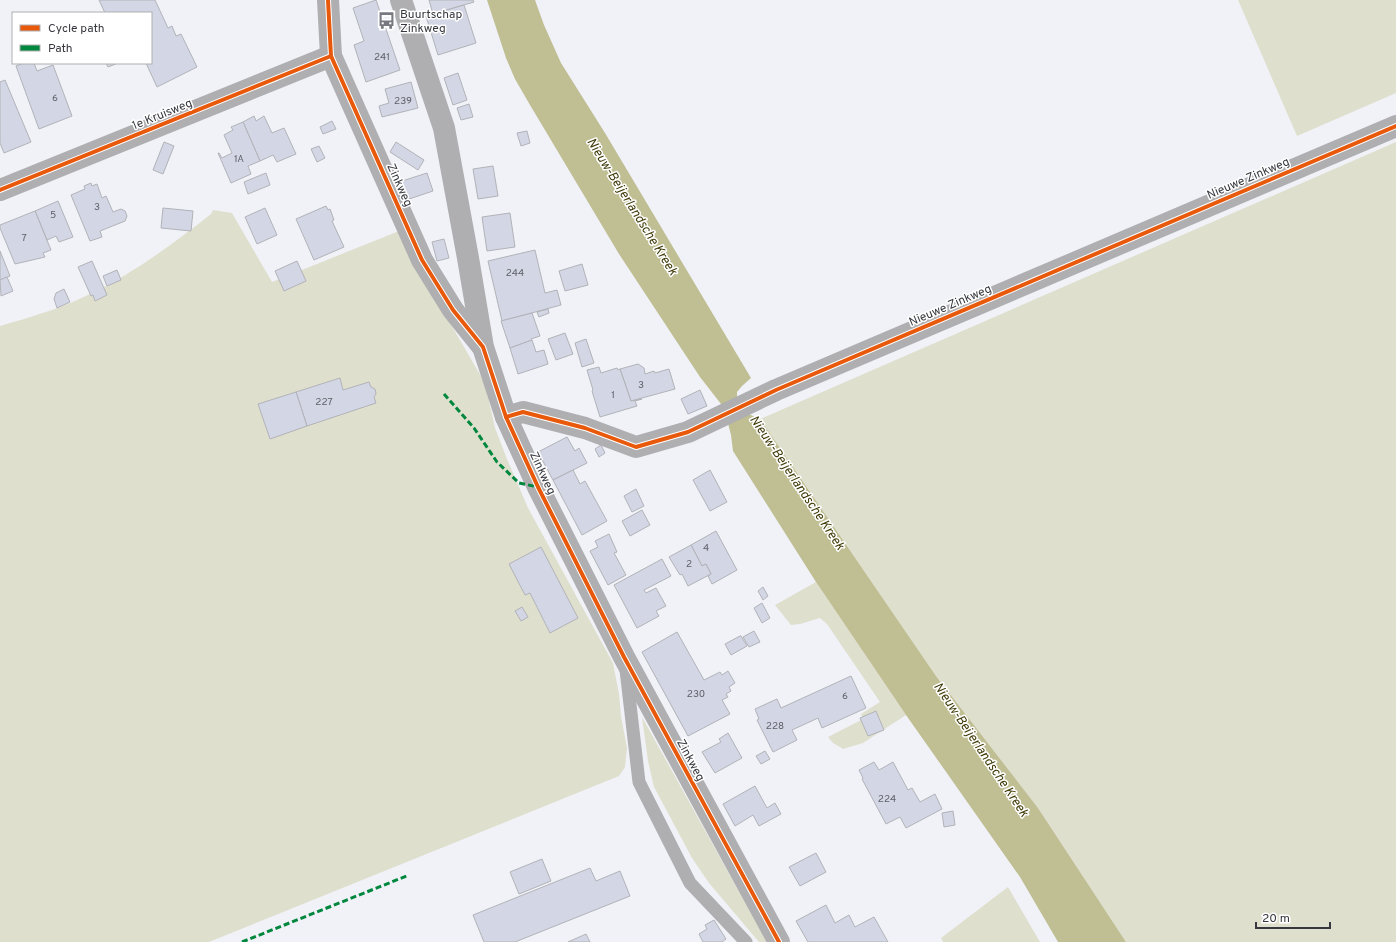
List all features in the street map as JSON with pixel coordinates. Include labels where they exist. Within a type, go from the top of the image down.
[{"type":"street","name":"Zinkweg","points":[[328,0],[331,56],[422,260],[453,310],[483,347]]},
{"type":"street","name":"Zinkweg","points":[[401,0],[444,128],[483,347],[506,417],[538,487],[624,657],[778,942]]},
{"type":"street","name":"1e Kruisweg","points":[[0,190],[331,56]]},
{"type":"street","name":"Nieuwe Zinkweg","points":[[506,417],[523,412],[585,428],[636,447],[688,432],[734,409],[1396,126]]},
{"type":"lane","name":"Zinkweg","points":[[624,657],[639,782],[690,884],[746,942]]},
{"type":"green space","points":[[1238,0],[1396,0],[1396,93],[1297,136]]},
{"type":"green space","points":[[1396,142],[1396,942],[1126,942],[1038,808],[936,676],[760,419]]},
{"type":"green space","points":[[213,210],[232,213],[272,282],[399,231],[432,292],[485,383],[495,428],[528,508],[613,663],[627,748],[625,767],[619,776],[209,942],[0,942],[0,326],[58,308],[108,285],[139,267],[168,247],[211,214]]},
{"type":"green space","points":[[816,582],[906,715],[863,743],[843,749],[833,743],[828,737],[863,719],[861,714],[880,702],[827,624],[820,618],[791,625],[775,605]]},
{"type":"green space","points":[[642,717],[767,942],[759,942],[709,883],[692,858],[654,787],[648,761]]},
{"type":"green space","points":[[1008,887],[1040,942],[943,942],[941,938]]},
{"type":"water","name":"Nieuw-Beijerlandsche Kreek","points":[[487,0],[535,0],[544,25],[561,63],[605,133],[751,378],[737,392],[737,398],[744,412],[760,419],[936,676],[1038,808],[1126,942],[1058,942],[1020,877],[906,715],[816,582],[733,451],[731,435],[723,404],[721,404],[700,377],[619,254],[530,105],[515,79],[506,58]]},
{"type":"building","points":[[99,0],[155,0],[168,28],[172,26],[176,36],[181,34],[197,67],[157,87],[146,64],[152,64],[152,12],[105,12]]},
{"type":"building","points":[[376,0],[400,70],[366,82],[354,45],[364,41],[353,8]]},
{"type":"building","points":[[429,0],[473,0],[474,2],[433,14]]},
{"type":"building","points":[[464,5],[476,43],[438,55],[426,16]]},
{"type":"building","points":[[21,64],[34,64],[37,71],[53,65],[72,116],[39,129],[16,66]]},
{"type":"building","points":[[106,64],[116,64],[108,67]]},
{"type":"building","points":[[458,73],[467,100],[453,105],[444,78]]},
{"type":"building","points":[[5,80],[31,142],[4,153],[0,143],[0,82]]},
{"type":"building","points":[[411,82],[418,108],[382,117],[379,106],[389,103],[385,89]]},
{"type":"building","points":[[469,104],[473,117],[461,120],[457,108]]},
{"type":"building","points":[[254,116],[256,121],[264,116],[272,133],[284,128],[296,154],[277,162],[273,155],[260,161],[243,122]]},
{"type":"building","points":[[332,121],[336,129],[323,134],[320,127]]},
{"type":"building","points":[[243,122],[260,161],[248,166],[251,174],[231,183],[218,153],[222,158],[232,153],[224,135],[233,130],[231,127]]},
{"type":"building","points":[[527,131],[530,143],[521,146],[517,133]]},
{"type":"building","points":[[164,142],[174,146],[163,174],[153,170]]},
{"type":"building","points":[[396,142],[424,160],[418,170],[390,152]]},
{"type":"building","points":[[319,146],[325,158],[317,162],[311,149]]},
{"type":"building","points":[[493,166],[498,196],[478,199],[473,169]]},
{"type":"building","points":[[266,173],[270,185],[248,194],[244,182]]},
{"type":"building","points":[[427,173],[433,191],[406,200],[399,182]]},
{"type":"building","points":[[91,183],[92,186],[97,184],[102,198],[106,196],[113,212],[121,209],[125,211],[127,216],[125,221],[100,231],[102,237],[90,241],[71,195],[85,189],[84,186]]},
{"type":"building","points":[[58,201],[73,237],[59,242],[56,236],[47,240],[35,211]]},
{"type":"building","points":[[326,206],[328,210],[330,209],[334,220],[332,221],[344,247],[314,260],[296,219]]},
{"type":"building","points":[[163,208],[193,211],[191,231],[161,228]]},
{"type":"building","points":[[265,208],[277,235],[257,244],[245,217]]},
{"type":"building","points":[[35,211],[51,250],[43,253],[45,257],[15,264],[0,225]]},
{"type":"building","points":[[510,213],[515,247],[487,251],[482,217]]},
{"type":"building","points":[[444,239],[449,258],[437,261],[432,242]]},
{"type":"building","points":[[535,250],[545,293],[557,290],[561,305],[502,321],[488,261]]},
{"type":"building","points":[[0,251],[10,276],[0,280]]},
{"type":"building","points":[[92,261],[107,295],[95,301],[93,295],[91,296],[78,267]]},
{"type":"building","points":[[297,261],[306,281],[284,291],[275,271]]},
{"type":"building","points":[[582,264],[588,285],[565,291],[559,271]]},
{"type":"building","points":[[117,270],[121,280],[107,286],[103,276]]},
{"type":"building","points":[[7,277],[13,291],[1,296],[0,280]]},
{"type":"building","points":[[64,289],[70,302],[57,308],[54,299],[56,293]]},
{"type":"building","points":[[548,309],[549,313],[539,317],[537,312]]},
{"type":"building","points":[[532,313],[540,336],[510,348],[501,321]]},
{"type":"building","points":[[565,333],[573,354],[556,360],[548,339]]},
{"type":"building","points":[[586,339],[594,363],[582,367],[575,343]]},
{"type":"building","points":[[532,340],[536,352],[544,350],[548,364],[518,374],[510,348]]},
{"type":"building","points":[[638,364],[644,368],[645,374],[669,369],[675,389],[631,401],[620,369]]},
{"type":"building","points":[[599,367],[601,373],[617,368],[618,370],[620,369],[631,401],[642,399],[635,401],[637,406],[600,417],[587,370]]},
{"type":"building","points":[[340,378],[343,390],[369,382],[371,387],[375,389],[376,394],[374,397],[376,403],[307,426],[296,392]]},
{"type":"building","points":[[700,390],[707,406],[688,414],[681,399]]},
{"type":"building","points":[[296,392],[307,426],[270,439],[258,404]]},
{"type":"building","points":[[567,437],[575,451],[579,448],[587,463],[553,480],[538,452]]},
{"type":"building","points":[[601,445],[605,453],[599,457],[595,449]]},
{"type":"building","points":[[573,470],[580,484],[585,481],[607,521],[582,535],[553,480]]},
{"type":"building","points":[[710,470],[727,502],[710,511],[693,480]]},
{"type":"building","points":[[636,489],[644,506],[632,512],[624,496]]},
{"type":"building","points":[[642,510],[650,525],[630,536],[622,521]]},
{"type":"building","points":[[716,531],[737,570],[712,584],[708,576],[711,574],[706,564],[702,566],[691,545]]},
{"type":"building","points":[[609,534],[617,552],[614,553],[626,575],[608,585],[590,551],[598,547],[595,541]]},
{"type":"building","points":[[691,545],[702,566],[706,564],[711,574],[688,586],[682,574],[680,575],[669,557]]},
{"type":"building","points":[[541,547],[578,618],[550,633],[530,593],[525,595],[509,564]]},
{"type":"building","points":[[662,559],[671,576],[644,590],[646,593],[656,588],[666,606],[656,611],[659,616],[637,628],[614,585]]},
{"type":"building","points":[[763,587],[768,596],[763,600],[758,591]]},
{"type":"building","points":[[762,603],[770,618],[762,623],[754,608]]},
{"type":"building","points":[[522,607],[528,617],[521,621],[515,611]]},
{"type":"building","points":[[754,631],[760,642],[749,647],[743,637]]},
{"type":"building","points":[[677,632],[704,680],[720,672],[722,675],[728,671],[735,683],[729,687],[731,691],[726,694],[728,697],[722,700],[730,714],[688,736],[642,652]]},
{"type":"building","points":[[740,636],[747,646],[731,655],[725,644]]},
{"type":"building","points":[[851,676],[866,708],[822,728],[818,718],[792,730],[797,740],[773,752],[757,720],[759,719],[755,709],[777,699],[781,708]]},
{"type":"building","points":[[876,711],[884,730],[868,736],[860,718]]},
{"type":"building","points":[[728,733],[742,758],[715,773],[702,752],[721,742],[719,739]]},
{"type":"building","points":[[765,751],[770,759],[761,764],[756,756]]},
{"type":"building","points":[[874,762],[879,770],[893,762],[908,790],[912,788],[920,802],[935,794],[942,809],[906,828],[900,817],[886,824],[862,779],[863,778],[859,770]]},
{"type":"building","points":[[755,786],[767,808],[775,803],[781,814],[759,826],[753,815],[735,826],[723,804]]},
{"type":"building","points":[[953,811],[955,825],[944,827],[942,813]]},
{"type":"building","points":[[816,853],[826,872],[800,886],[789,867]]},
{"type":"building","points":[[542,859],[551,881],[519,894],[510,872]]},
{"type":"building","points":[[590,868],[596,881],[620,871],[630,896],[515,942],[484,942],[473,915]]},
{"type":"building","points":[[826,905],[835,923],[849,915],[855,927],[874,917],[888,942],[808,942],[796,921]]},
{"type":"building","points":[[714,920],[726,939],[722,942],[703,942],[699,934],[707,929],[705,925]]},
{"type":"building","points":[[586,934],[590,942],[568,942]]},
{"type":"marked path","points":[[444,394],[474,428],[497,462],[519,483],[538,487]]},
{"type":"marked path","points":[[242,942],[409,875]]},
{"type":"cycle path","points":[[328,0],[331,56],[422,260],[453,310],[483,347],[506,417],[538,487],[624,657],[779,942]]},
{"type":"cycle path","points":[[0,190],[331,56]]},
{"type":"cycle path","points":[[506,417],[523,412],[585,428],[636,447],[688,432],[776,390],[1396,126]]},
{"type":"place","name":"Buurtschap Zinkweg","points":[[387,21]]}]
